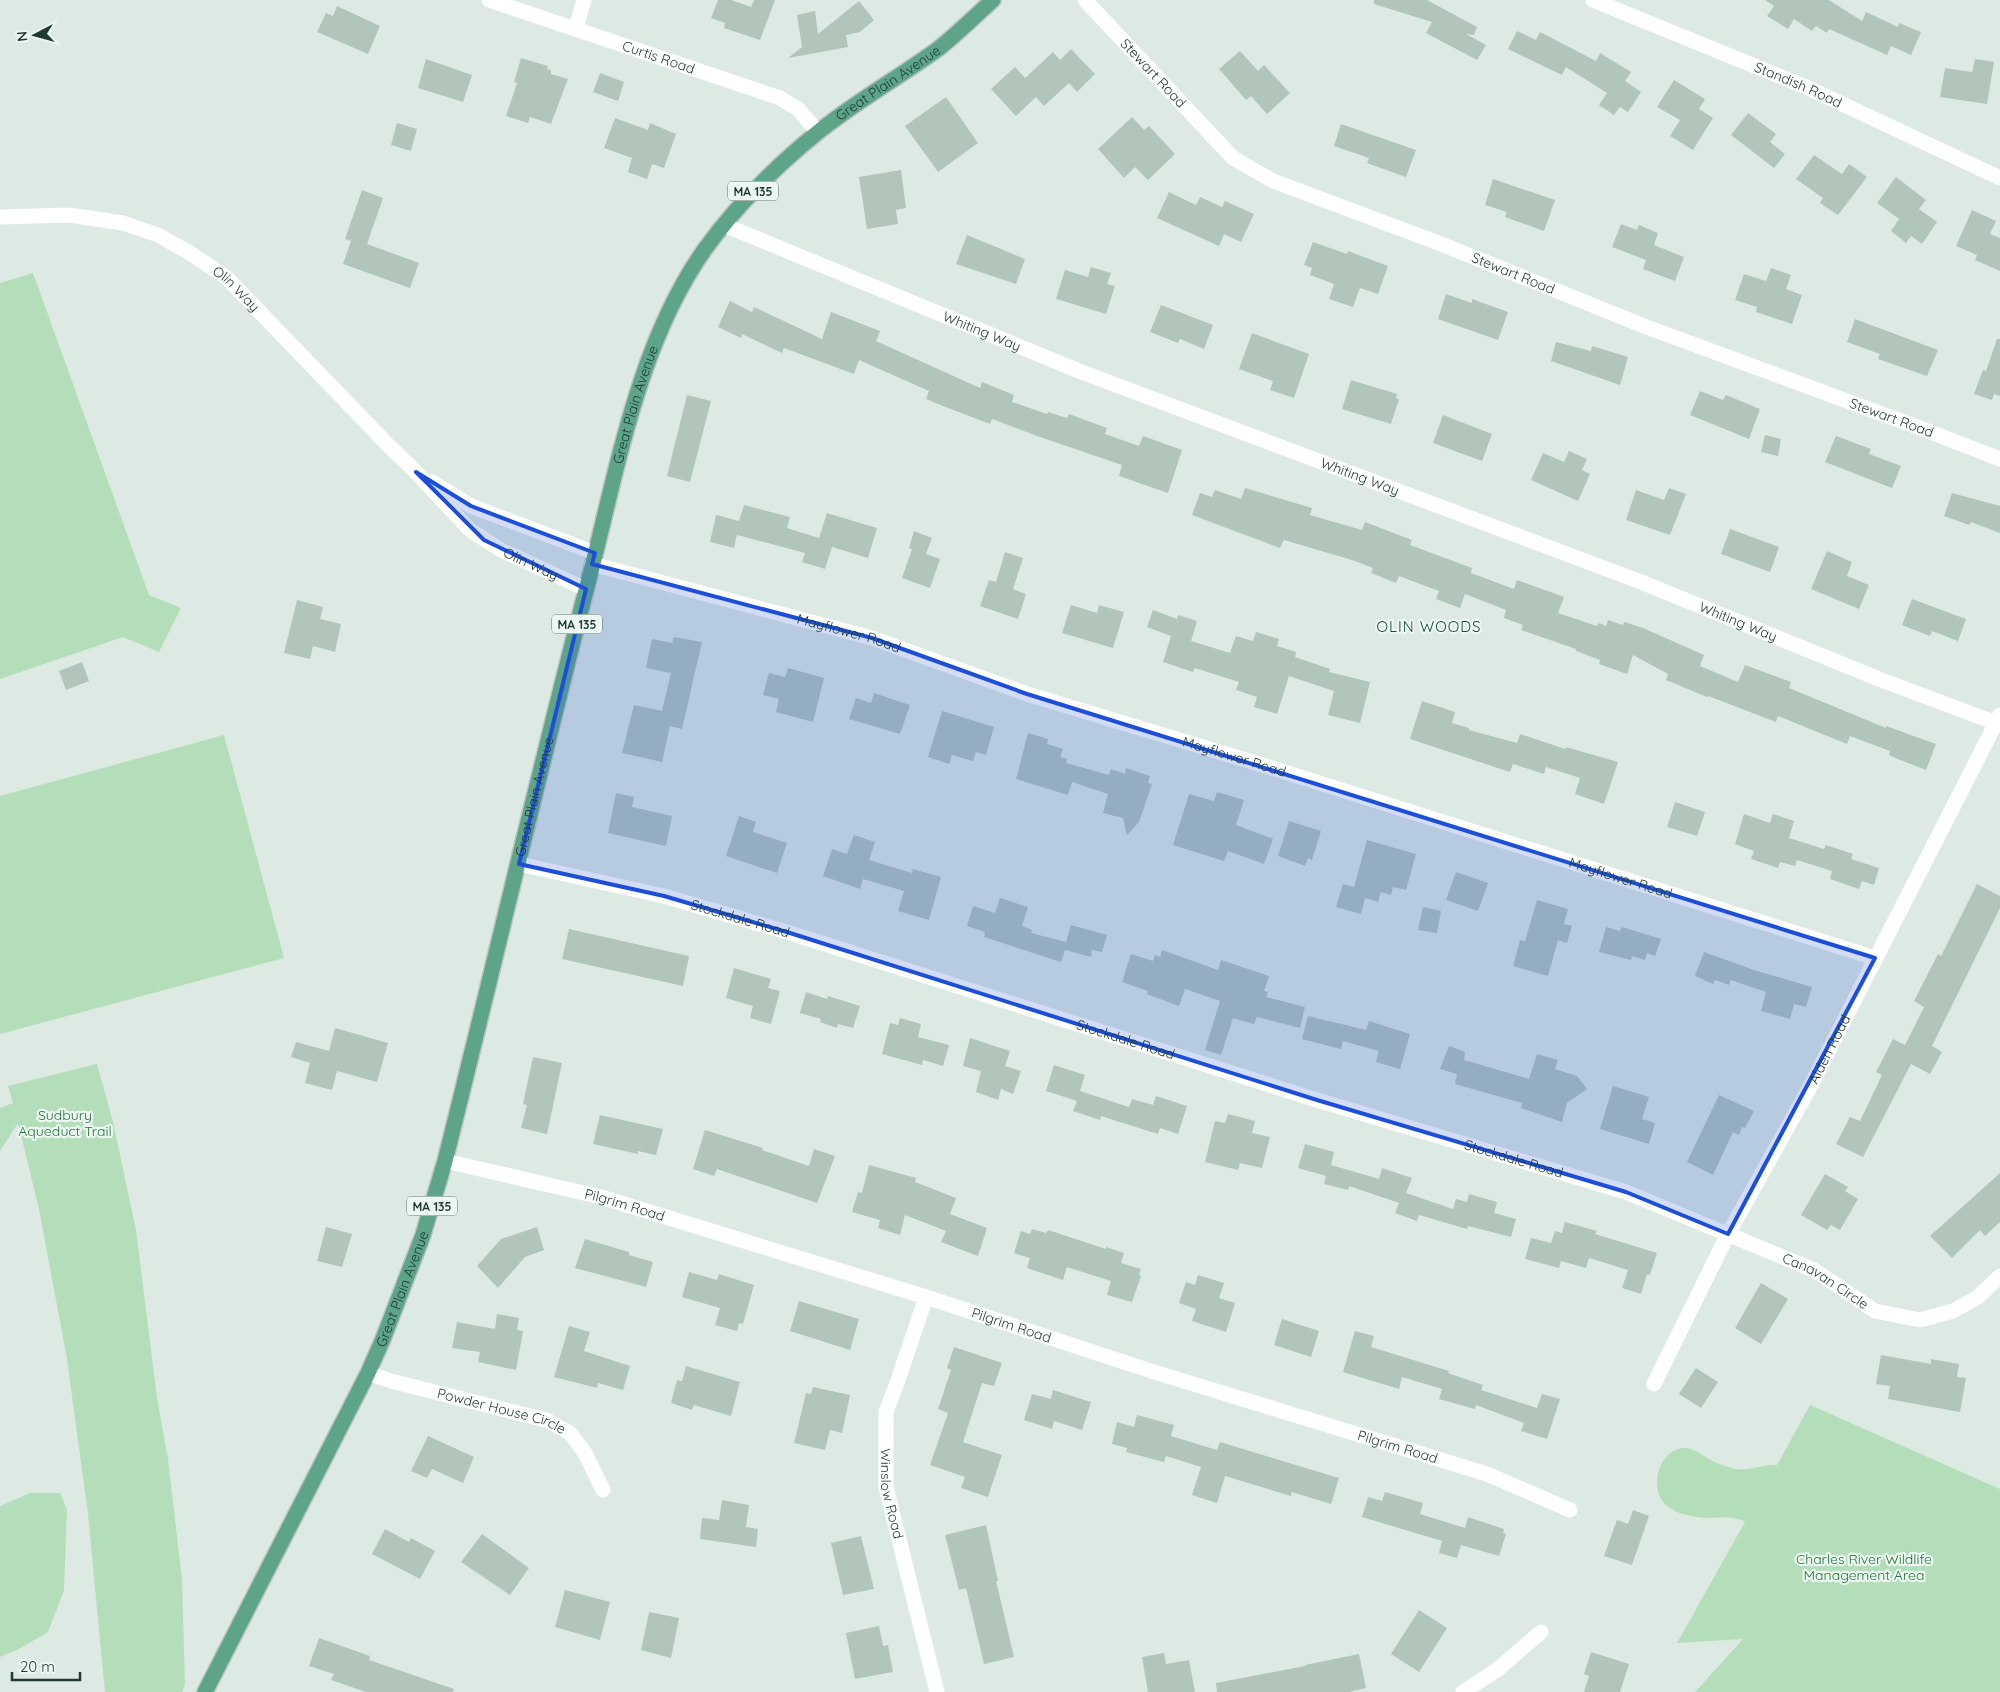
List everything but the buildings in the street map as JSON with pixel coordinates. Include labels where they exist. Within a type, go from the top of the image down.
[{"type":"main road","name":"Great Plain Avenue","points":[[211,1690],[368,1373],[411,1268],[445,1161],[633,405],[653,349],[690,271],[724,225],[762,182],[818,132],[940,47],[993,0]]},
{"type":"street","name":"Curtis Road","points":[[489,0],[780,98],[798,109],[818,132]]},
{"type":"street","points":[[576,28],[584,0]]},
{"type":"street","name":"Stewart Road","points":[[1085,0],[1233,158],[1273,182],[1440,244],[1644,326],[2000,459]]},
{"type":"street","name":"Standish Road","points":[[1593,0],[1806,86],[2000,178]]},
{"type":"street","name":"Olin Way","points":[[0,217],[69,215],[123,223],[158,235],[190,253],[227,278],[470,530],[503,552],[586,589]]},
{"type":"street","name":"Whiting Way","points":[[724,225],[1079,371],[1641,582],[1879,679],[1998,718]]},
{"type":"street","name":"Olin Way","points":[[416,472],[471,506],[594,558]]},
{"type":"street","name":"Mayflower Road","points":[[594,558],[872,638],[1027,694],[1259,764],[1875,958]]},
{"type":"street","name":"Alden Road","points":[[1654,1384],[1728,1234],[1810,1087],[1998,718]]},
{"type":"street","name":"Stockdale Road","points":[[519,864],[664,896],[790,933],[1317,1100],[1626,1192],[1728,1234]]},
{"type":"street","name":"Pilgrim Road","points":[[445,1161],[601,1197],[926,1297],[1151,1371],[1487,1474],[1570,1510]]},
{"type":"street","name":"Canavan Circle","points":[[1728,1234],[1814,1270],[1875,1311],[1920,1320],[1953,1311],[1978,1297],[2000,1276]]},
{"type":"street","name":"Winslow Road","points":[[926,1297],[898,1383],[886,1412],[886,1487],[937,1692]]},
{"type":"street","name":"Powder House Circle","points":[[368,1373],[391,1381],[546,1420],[570,1433],[586,1453],[603,1490]]},
{"type":"street","points":[[1463,1692],[1497,1670],[1541,1632]]},
{"type":"highlighted area","points":[[416,472],[471,506],[595,553],[592,564],[872,638],[1027,694],[1875,958],[1728,1234],[1626,1192],[1317,1100],[790,933],[664,896],[519,864],[586,589],[484,540]]},
{"type":"green space","points":[[33,273],[149,595],[181,608],[159,652],[123,637],[0,679],[0,283]]},
{"type":"green space","points":[[224,735],[284,958],[0,1034],[0,796]]},
{"type":"green space","name":"Sudbury Aqueduct Trail","points":[[97,1064],[113,1122],[136,1230],[157,1398],[168,1459],[182,1579],[185,1685],[182,1692],[105,1692],[88,1514],[67,1359],[39,1209],[18,1123],[0,1151],[0,1108],[13,1103],[8,1086]]},
{"type":"green space","name":"Charles River Wildlife Management Area","points":[[1810,1405],[2000,1489],[2000,1692],[1695,1692],[1743,1639],[1677,1643],[1745,1522],[1731,1518],[1691,1516],[1675,1511],[1666,1505],[1660,1496],[1657,1486],[1661,1466],[1666,1457],[1674,1451],[1683,1448],[1694,1450],[1716,1463],[1736,1469],[1777,1465]]},
{"type":"green space","points":[[30,1493],[60,1493],[67,1510],[64,1590],[48,1632],[17,1650],[0,1657],[0,1506]]},
{"type":"district","name":"OLIN WOODS","points":[[1429,626]]}]
